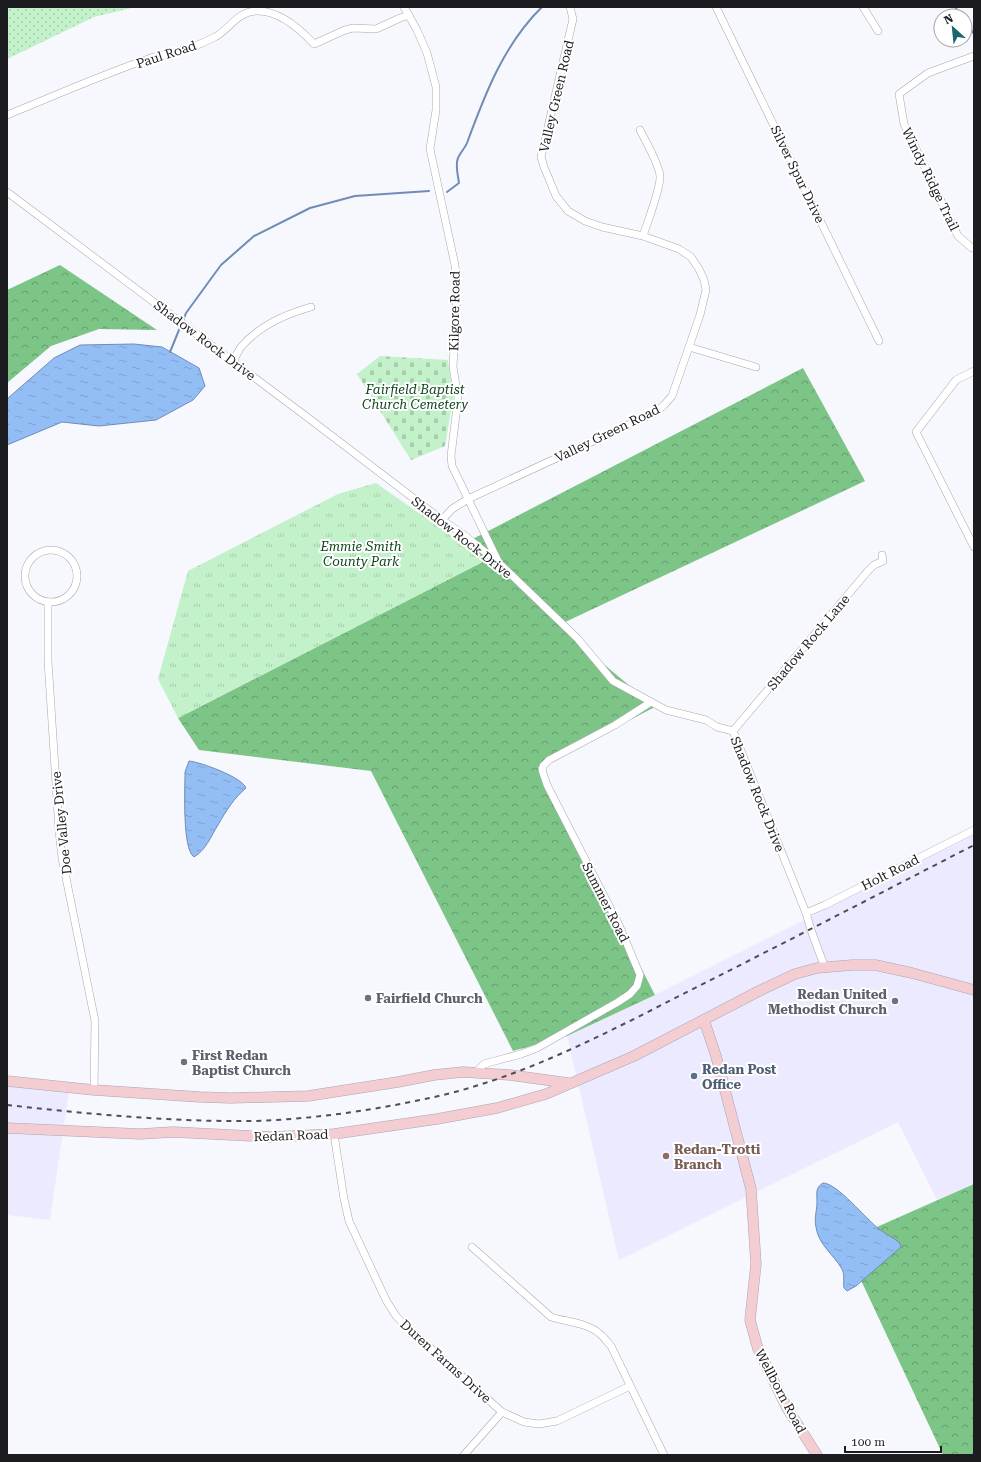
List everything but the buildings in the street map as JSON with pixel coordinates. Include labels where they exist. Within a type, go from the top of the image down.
[{"type":"main road","name":"Redan Road","points":[[7,1128],[140,1134],[173,1132],[272,1138],[334,1134],[437,1119],[497,1108],[546,1094],[568,1083],[634,1056],[795,974],[824,968],[852,965],[875,965],[912,973],[974,990]]},
{"type":"main road","name":"Wellborn Road","points":[[704,1020],[716,1056],[751,1189],[756,1264],[750,1320],[758,1349],[787,1408],[817,1455]]},
{"type":"main road","points":[[7,1081],[94,1090],[200,1098],[270,1098],[308,1096],[434,1075],[476,1072],[568,1083]]},
{"type":"street","name":"Kilgore Road","points":[[404,7],[418,30],[427,53],[436,87],[436,110],[430,149],[455,265],[457,291],[453,367],[458,398],[451,456],[454,470],[500,564]]},
{"type":"street","name":"Valley Green Road","points":[[442,520],[452,509],[468,499],[656,412],[672,396],[700,315],[706,290],[704,280],[699,269],[691,257],[679,249],[643,236],[602,227],[585,221],[568,211],[556,196],[544,168],[541,157],[573,19],[570,7]]},
{"type":"street","name":"Silver Spur Drive","points":[[716,7],[879,341]]},
{"type":"street","points":[[863,7],[878,31]]},
{"type":"street","name":"Paul Road","points":[[7,115],[150,58],[190,48],[216,36],[238,17],[248,12],[258,11],[276,14],[296,27],[314,44],[345,30],[353,28],[376,29],[409,15]]},
{"type":"street","name":"Windy Ridge Trail","points":[[972,248],[958,236],[904,124],[899,94],[928,73],[974,56]]},
{"type":"street","points":[[640,130],[652,154],[660,177],[643,236]]},
{"type":"street","name":"Shadow Rock Drive","points":[[7,192],[442,520],[464,535],[500,564],[577,638],[613,681],[666,710],[706,720],[718,727],[733,732],[806,912],[824,968]]},
{"type":"street","points":[[233,361],[241,348],[254,335],[273,322],[296,311],[311,308]]},
{"type":"street","points":[[689,347],[756,367]]},
{"type":"street","points":[[974,371],[956,380],[916,432],[974,547]]},
{"type":"street","points":[[56,550],[64,553],[70,558],[75,566],[77,575],[76,584],[72,592],[65,598],[48,602],[34,596],[29,590],[25,582],[25,573],[27,565],[39,552],[56,550]]},
{"type":"street","name":"Shadow Rock Lane","points":[[733,732],[867,572],[874,565],[883,561],[882,555]]},
{"type":"street","name":"Doe Valley Drive","points":[[48,602],[48,660],[58,830],[62,858],[95,1021],[94,1090]]},
{"type":"street","name":"Summer Road","points":[[476,1072],[484,1064],[537,1048],[618,1002],[630,994],[637,986],[640,975],[629,947],[547,785],[542,770],[543,766],[549,760],[614,725],[651,702]]},
{"type":"street","name":"Holt Road","points":[[806,912],[825,905],[974,830]]},
{"type":"street","name":"Duren Farms Drive","points":[[334,1134],[349,1221],[386,1300],[393,1311],[408,1328],[502,1412],[524,1422],[539,1424],[557,1421],[630,1386]]},
{"type":"street","points":[[472,1247],[552,1317],[588,1327],[599,1333],[611,1346],[664,1455]]},
{"type":"street","points":[[464,1455],[502,1412]]},
{"type":"shaded area","points":[[974,835],[974,1184],[937,1200],[898,1122],[619,1260],[567,1036],[655,995]]},
{"type":"shaded area","points":[[7,1079],[70,1084],[50,1220],[7,1215]]},
{"type":"green space","points":[[7,7],[136,7],[94,17],[7,59]]},
{"type":"green space","points":[[60,265],[157,330],[99,329],[51,346],[7,383],[7,290]]},
{"type":"green space","name":"Fairfield Baptist Church Cemetery","points":[[380,356],[448,360],[453,398],[445,446],[411,460],[357,374]]},
{"type":"green space","points":[[803,368],[865,481],[561,624],[588,651],[655,707],[538,767],[655,995],[567,1036],[513,1051],[371,771],[199,750],[178,718],[484,561],[463,544]]},
{"type":"green space","name":"Emmie Smith County Park","points":[[376,483],[485,561],[178,718],[158,679],[188,571],[338,494]]},
{"type":"green space","points":[[974,1184],[974,1455],[943,1455],[843,1242]]},
{"type":"water","points":[[134,344],[162,347],[199,368],[205,386],[193,400],[156,420],[99,426],[62,422],[7,445],[7,399],[54,358],[80,345]]},
{"type":"water","points":[[189,761],[211,767],[229,775],[237,779],[246,788],[230,805],[202,851],[194,857],[190,852],[185,818],[185,772]]},
{"type":"water","points":[[823,1183],[836,1189],[873,1224],[900,1243],[901,1247],[856,1286],[847,1291],[844,1288],[844,1276],[842,1269],[823,1244],[817,1233],[815,1220],[817,1191]]},
{"type":"waterway","points":[[447,192],[459,183],[457,167],[458,158],[467,143],[497,70],[517,37],[542,7]]},
{"type":"waterway","points":[[183,321],[186,313],[221,265],[254,236],[310,208],[355,196],[429,191]]},
{"type":"waterway","points":[[170,352],[181,325]]},
{"type":"railway","points":[[7,1105],[161,1119],[254,1121],[325,1116],[397,1105],[443,1095],[507,1076],[599,1036],[974,845]]},
{"type":"place","name":"Fairfield Church","points":[[368,998]]},
{"type":"place","name":"Redan United Methodist Church","points":[[895,1001]]},
{"type":"place","name":"First Redan Baptist Church","points":[[184,1062]]},
{"type":"place","name":"Redan Post Office","points":[[694,1076]]},
{"type":"place","name":"Redan-Trotti Branch","points":[[666,1156]]}]
